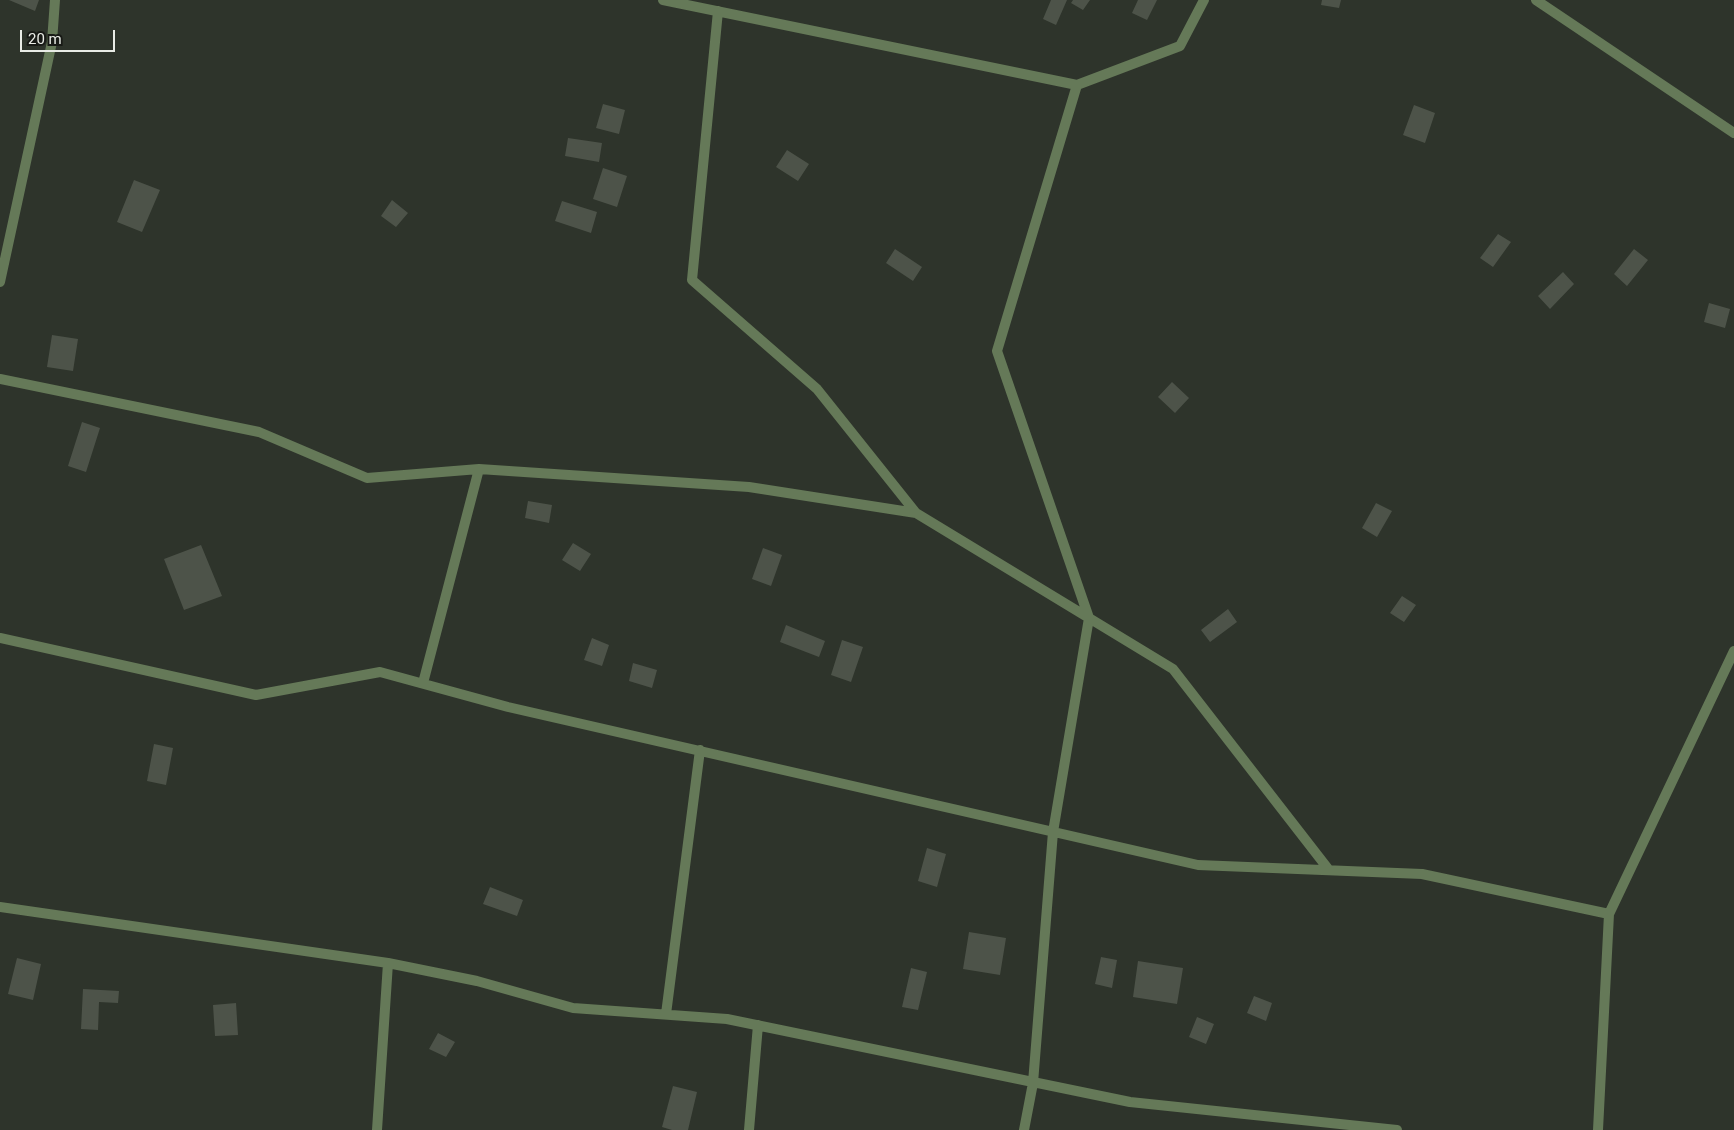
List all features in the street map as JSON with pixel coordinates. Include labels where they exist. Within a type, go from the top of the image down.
[{"type":"street","points":[[0,282],[52,42],[54,0]]},
{"type":"street","points":[[664,0],[1077,85],[1180,46],[1204,0]]},
{"type":"street","points":[[1536,0],[1734,133]]},
{"type":"street","points":[[718,11],[692,280],[817,390],[916,513],[1173,669],[1329,870]]},
{"type":"street","points":[[1024,1130],[1033,1082],[1053,832],[1089,618],[997,351],[1077,85]]},
{"type":"street","points":[[0,379],[259,432],[367,478],[479,469],[749,486],[916,513]]},
{"type":"street","points":[[423,684],[479,469]]},
{"type":"street","points":[[0,638],[256,695],[380,672],[508,707],[1198,865],[1422,874],[1610,914]]},
{"type":"street","points":[[1598,1130],[1610,914],[1734,651]]},
{"type":"street","points":[[666,1014],[700,750]]},
{"type":"street","points":[[0,907],[388,962],[477,981],[573,1008],[727,1019],[1130,1102],[1397,1130]]},
{"type":"street","points":[[377,1130],[388,962]]},
{"type":"street","points":[[749,1130],[758,1025]]},
{"type":"building","points":[[9,0],[39,0],[35,11]]},
{"type":"building","points":[[1051,0],[1067,0],[1056,25],[1043,19]]},
{"type":"building","points":[[1073,0],[1090,0],[1083,10],[1071,3]]},
{"type":"building","points":[[1138,0],[1157,0],[1147,20],[1132,13]]},
{"type":"building","points":[[1322,0],[1341,0],[1339,8],[1321,5]]},
{"type":"building","points":[[603,104],[625,110],[619,134],[596,128]]},
{"type":"building","points":[[1414,105],[1435,113],[1425,143],[1403,135]]},
{"type":"building","points":[[568,138],[602,143],[599,162],[565,156]]},
{"type":"building","points":[[787,150],[809,164],[798,181],[776,167]]},
{"type":"building","points":[[603,168],[627,176],[617,207],[593,199]]},
{"type":"building","points":[[134,180],[160,190],[142,232],[117,222]]},
{"type":"building","points":[[392,200],[408,213],[396,227],[381,216]]},
{"type":"building","points":[[562,201],[597,212],[591,233],[555,221]]},
{"type":"building","points":[[1498,234],[1511,242],[1493,267],[1480,258]]},
{"type":"building","points":[[895,249],[922,267],[913,281],[886,263]]},
{"type":"building","points":[[1634,249],[1648,260],[1627,286],[1614,274]]},
{"type":"building","points":[[1563,272],[1574,284],[1550,309],[1538,296]]},
{"type":"building","points":[[1709,303],[1730,309],[1725,328],[1704,322]]},
{"type":"building","points":[[52,335],[78,339],[73,371],[47,367]]},
{"type":"building","points":[[1172,382],[1189,398],[1175,413],[1158,397]]},
{"type":"building","points":[[82,422],[100,428],[86,472],[68,466]]},
{"type":"building","points":[[528,501],[552,505],[549,523],[525,518]]},
{"type":"building","points":[[1376,503],[1392,511],[1377,537],[1362,528]]},
{"type":"building","points":[[573,543],[591,554],[580,571],[562,560]]},
{"type":"building","points":[[201,545],[222,596],[184,610],[164,559]]},
{"type":"building","points":[[763,548],[782,555],[771,586],[752,579]]},
{"type":"building","points":[[1402,596],[1416,605],[1404,622],[1390,613]]},
{"type":"building","points":[[1228,609],[1237,622],[1210,642],[1201,630]]},
{"type":"building","points":[[786,625],[825,641],[819,657],[780,642]]},
{"type":"building","points":[[592,638],[609,645],[602,666],[584,660]]},
{"type":"building","points":[[842,640],[863,647],[851,682],[831,675]]},
{"type":"building","points":[[633,663],[657,670],[652,688],[629,681]]},
{"type":"building","points":[[154,744],[173,748],[166,785],[147,781]]},
{"type":"building","points":[[927,848],[946,854],[937,887],[918,881]]},
{"type":"building","points":[[490,887],[523,900],[517,916],[483,904]]},
{"type":"building","points":[[969,932],[1006,938],[1000,975],[963,969]]},
{"type":"building","points":[[1101,957],[1117,960],[1112,988],[1095,984]]},
{"type":"building","points":[[17,958],[41,964],[33,1000],[8,994]]},
{"type":"building","points":[[1138,961],[1183,968],[1177,1004],[1133,997]]},
{"type":"building","points":[[911,968],[927,972],[918,1010],[902,1007]]},
{"type":"building","points":[[83,989],[119,991],[118,1003],[99,1002],[98,1030],[81,1029]]},
{"type":"building","points":[[1254,996],[1272,1003],[1266,1021],[1247,1013]]},
{"type":"building","points":[[236,1003],[238,1035],[215,1036],[213,1005]]},
{"type":"building","points":[[1197,1017],[1214,1024],[1206,1044],[1189,1037]]},
{"type":"building","points":[[438,1033],[455,1042],[446,1057],[429,1049]]},
{"type":"building","points":[[673,1086],[697,1092],[688,1130],[672,1130],[662,1127]]}]
